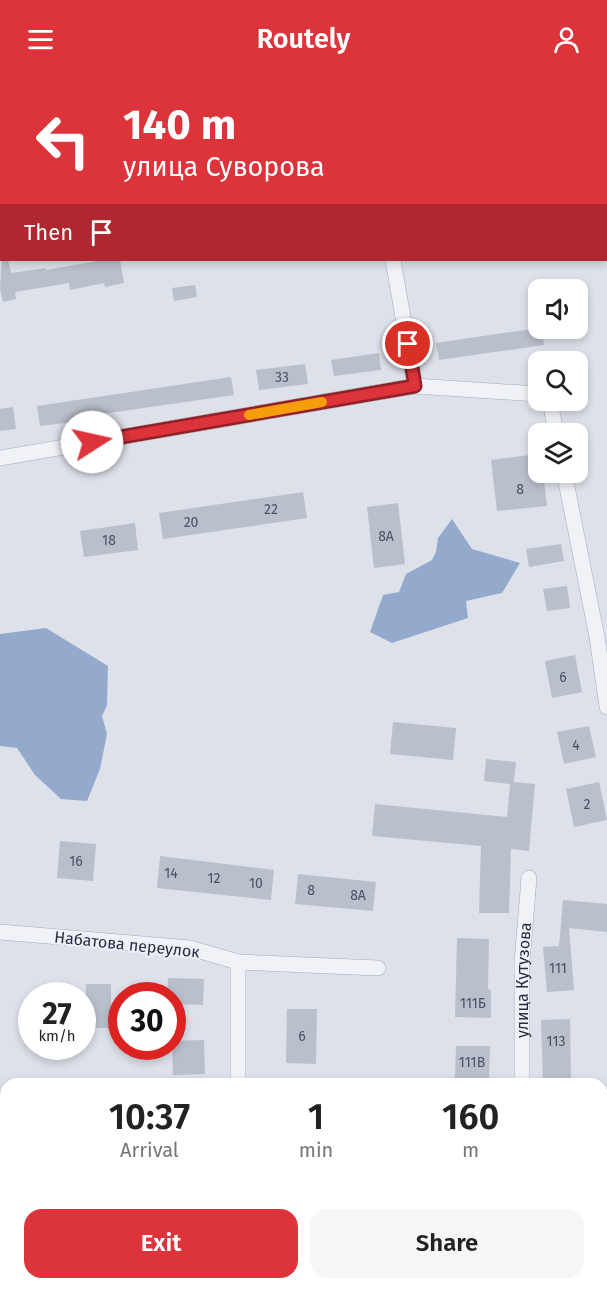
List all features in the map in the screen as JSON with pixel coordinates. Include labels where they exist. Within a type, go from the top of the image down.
[{"type":"street","points":[[393,261],[415,386]]},
{"type":"street","points":[[0,458],[415,386],[528,393]]},
{"type":"street","points":[[566,483],[597,636],[607,707]]},
{"type":"street","name":"улица Кутузова","points":[[522,1078],[522,962],[529,878]]},
{"type":"street","name":"Набатова переулок","points":[[0,932],[190,948],[238,962],[378,968]]},
{"type":"street","points":[[238,962],[238,1078]]},
{"type":"water","points":[[452,519],[472,549],[520,563],[502,593],[466,601],[468,618],[392,643],[370,632],[383,595],[399,592],[406,574],[432,560],[438,538]]},
{"type":"water","points":[[46,628],[108,666],[107,705],[102,716],[107,734],[100,769],[87,801],[61,799],[35,775],[17,748],[0,746],[0,634]]},
{"type":"building","points":[[1,261],[8,261],[11,273],[98,261],[120,261],[124,283],[105,287],[104,283],[70,290],[69,283],[15,292],[16,299],[3,302],[0,289]]},
{"type":"building","points":[[195,285],[197,297],[174,301],[172,288]]},
{"type":"building","points":[[528,329],[528,339],[543,339],[544,345],[439,360],[436,343]]},
{"type":"building","points":[[379,353],[381,370],[334,376],[331,360]]},
{"type":"building","points":[[305,364],[308,384],[259,390],[256,370]]},
{"type":"building","points":[[231,377],[234,395],[88,416],[88,420],[40,426],[37,406]]},
{"type":"building","points":[[13,407],[16,429],[0,431],[0,409]]},
{"type":"building","points":[[528,455],[528,483],[544,483],[547,506],[497,511],[491,460]]},
{"type":"building","points":[[303,492],[307,518],[163,539],[159,513]]},
{"type":"building","points":[[398,503],[405,564],[374,568],[367,507]]},
{"type":"building","points":[[135,523],[138,550],[84,557],[80,531]]},
{"type":"building","points":[[561,544],[564,561],[529,567],[526,549]]},
{"type":"building","points":[[567,586],[570,608],[547,611],[543,589]]},
{"type":"building","points":[[575,655],[582,692],[552,698],[545,661]]},
{"type":"building","points":[[393,722],[456,728],[453,760],[390,754]]},
{"type":"building","points":[[589,726],[596,757],[564,764],[557,732]]},
{"type":"building","points":[[486,759],[516,762],[514,782],[535,784],[529,851],[511,849],[509,913],[479,913],[481,846],[372,836],[375,804],[507,817],[510,784],[484,781]]},
{"type":"building","points":[[599,782],[607,820],[574,827],[566,789]]},
{"type":"building","points":[[60,841],[96,844],[93,881],[57,878]]},
{"type":"building","points":[[160,856],[274,870],[271,900],[157,888]]},
{"type":"building","points":[[298,874],[376,882],[373,911],[295,904]]},
{"type":"building","points":[[563,900],[607,904],[607,932],[569,928],[574,990],[547,992],[543,947],[559,946]]},
{"type":"building","points":[[457,938],[489,939],[488,989],[491,990],[491,1018],[455,1017]]},
{"type":"building","points":[[168,978],[204,979],[203,1005],[186,1004],[186,982],[168,982]]},
{"type":"building","points":[[96,984],[108,984],[108,1028],[96,1028]]},
{"type":"building","points":[[287,1009],[317,1009],[316,1064],[286,1063]]},
{"type":"building","points":[[570,1019],[571,1078],[543,1078],[541,1020]]},
{"type":"building","points":[[204,1040],[205,1074],[173,1075],[173,1060],[186,1060],[186,1041]]},
{"type":"building","points":[[456,1046],[490,1046],[489,1078],[455,1078]]},
{"type":"slow traffic","points":[[249,415],[322,402]]},
{"type":"route","points":[[92,442],[415,386],[408,344]]}]
